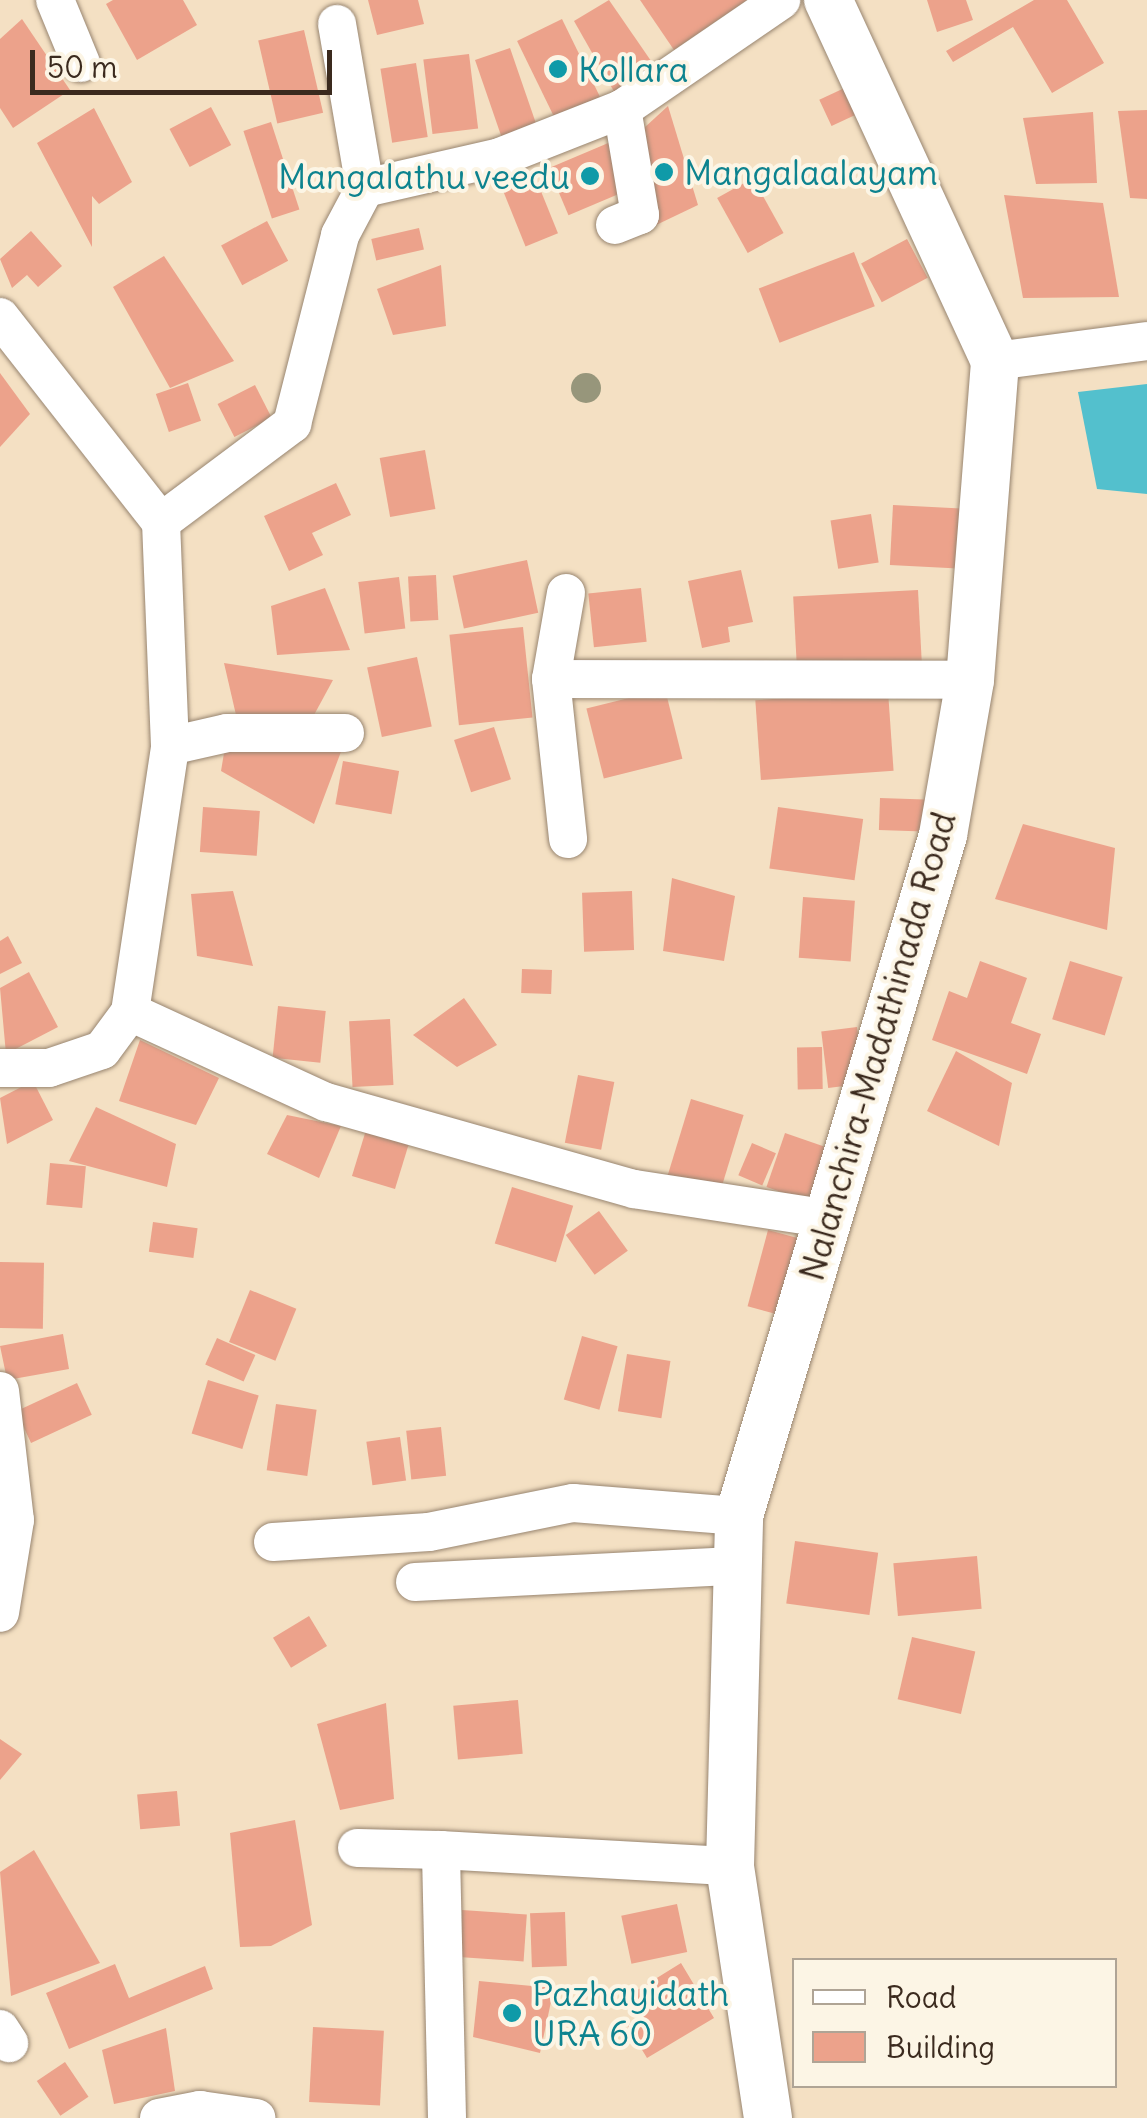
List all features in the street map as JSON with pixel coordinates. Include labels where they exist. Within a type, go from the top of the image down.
[{"type":"street","points":[[56,0],[81,63]]},
{"type":"street","points":[[364,188],[500,158],[622,109],[781,0]]},
{"type":"street","name":"Nalanchira-Madathinada Road","points":[[768,2118],[730,1866],[734,1566],[739,1516],[943,835],[970,680],[995,361],[828,0]]},
{"type":"street","points":[[161,522],[292,424],[340,235],[364,188],[337,24]]},
{"type":"street","points":[[615,225],[640,216],[622,109]]},
{"type":"street","points":[[0,317],[161,522],[170,746],[130,1012],[102,1050],[49,1068],[0,1068]]},
{"type":"street","points":[[995,361],[1147,342]]},
{"type":"street","points":[[566,593],[551,679],[568,839]]},
{"type":"street","points":[[551,679],[970,680]]},
{"type":"street","points":[[170,746],[228,733],[345,733]]},
{"type":"street","points":[[130,1012],[326,1102],[634,1189],[829,1219]]},
{"type":"street","points":[[0,1391],[15,1520],[0,1613]]},
{"type":"street","points":[[274,1542],[429,1532],[573,1502],[739,1516]]},
{"type":"street","points":[[415,1582],[734,1566]]},
{"type":"street","points":[[356,1848],[730,1866]]},
{"type":"street","points":[[441,1850],[447,2118]]},
{"type":"street","points":[[159,2118],[200,2110],[256,2118]]},
{"type":"water","points":[[1147,384],[1147,494],[1097,489],[1078,392]]},
{"type":"building","points":[[113,0],[183,0],[197,25],[137,60],[106,4]]},
{"type":"building","points":[[368,0],[418,0],[424,24],[377,35]]},
{"type":"building","points":[[609,0],[658,71],[616,95],[574,21]]},
{"type":"building","points":[[640,0],[747,0],[674,50]]},
{"type":"building","points":[[927,0],[966,0],[973,20],[937,32]]},
{"type":"building","points":[[1034,0],[1067,0],[1104,63],[1052,93],[1013,27],[953,62],[946,51]]},
{"type":"building","points":[[22,19],[70,90],[13,128],[0,108],[0,39]]},
{"type":"building","name":"Kollara","points":[[562,19],[601,98],[556,120],[517,41]]},
{"type":"building","points":[[304,30],[323,113],[277,123],[258,41]]},
{"type":"building","points":[[510,48],[538,129],[503,141],[475,60]]},
{"type":"building","points":[[469,54],[478,128],[432,134],[423,60]]},
{"type":"building","points":[[416,63],[428,137],[392,143],[380,69]]},
{"type":"building","points":[[851,85],[863,111],[832,126],[819,100]]},
{"type":"building","name":"Mangalaalayam","points":[[668,106],[698,205],[654,226],[632,139]]},
{"type":"building","points":[[211,107],[231,145],[190,167],[170,129]]},
{"type":"building","points":[[94,108],[132,182],[99,204],[92,196],[92,247],[37,143]]},
{"type":"building","points":[[1147,110],[1147,199],[1130,198],[1118,111]]},
{"type":"building","points":[[1093,112],[1097,183],[1036,184],[1023,118]]},
{"type":"building","points":[[271,122],[299,209],[272,218],[243,131]]},
{"type":"building","name":"Mangalathu veedu","points":[[613,141],[633,188],[568,215],[549,168]]},
{"type":"building","points":[[534,174],[558,233],[526,246],[502,187]]},
{"type":"building","points":[[753,178],[784,233],[748,253],[717,198]]},
{"type":"building","points":[[1004,195],[1103,203],[1119,297],[1023,298]]},
{"type":"building","points":[[267,221],[288,261],[242,285],[221,245]]},
{"type":"building","points":[[419,228],[424,249],[376,260],[371,239]]},
{"type":"building","points":[[31,231],[62,266],[38,287],[27,275],[12,288],[0,259]]},
{"type":"building","points":[[907,239],[928,278],[882,302],[861,263]]},
{"type":"building","points":[[854,252],[875,306],[780,343],[759,289]]},
{"type":"building","points":[[164,256],[234,361],[170,388],[113,287]]},
{"type":"building","points":[[441,265],[446,326],[393,335],[377,289]]},
{"type":"building","points":[[0,373],[30,414],[0,447]]},
{"type":"building","points":[[188,383],[201,421],[169,432],[156,394]]},
{"type":"building","points":[[255,385],[272,418],[234,437],[218,404]]},
{"type":"building","points":[[425,450],[435,509],[390,517],[380,458]]},
{"type":"building","points":[[336,483],[351,515],[312,533],[323,555],[289,571],[264,516]]},
{"type":"building","points":[[893,505],[961,509],[958,568],[890,565]]},
{"type":"building","points":[[871,514],[879,562],[838,569],[831,520]]},
{"type":"building","points":[[527,560],[538,613],[464,629],[453,576]]},
{"type":"building","points":[[741,570],[753,622],[728,627],[730,642],[702,648],[688,581]]},
{"type":"building","points":[[436,575],[438,620],[410,621],[408,576]]},
{"type":"building","points":[[399,577],[405,629],[365,634],[358,582]]},
{"type":"building","points":[[325,588],[350,650],[277,655],[271,606]]},
{"type":"building","points":[[641,588],[647,642],[594,647],[588,594]]},
{"type":"building","points":[[918,590],[922,661],[797,667],[793,597]]},
{"type":"building","points":[[523,627],[533,718],[459,725],[449,635]]},
{"type":"building","points":[[417,657],[432,726],[382,737],[367,668]]},
{"type":"building","points":[[224,663],[333,680],[314,715],[239,728]]},
{"type":"building","points":[[665,689],[682,759],[604,778],[586,709]]},
{"type":"building","points":[[888,691],[894,771],[761,780],[755,700]]},
{"type":"building","points":[[494,727],[511,779],[471,792],[454,740]]},
{"type":"building","points":[[226,741],[342,749],[314,824],[221,771]]},
{"type":"building","points":[[343,761],[399,771],[391,814],[335,804]]},
{"type":"building","points":[[880,798],[932,800],[931,832],[879,830]]},
{"type":"building","points":[[203,807],[260,811],[257,856],[200,852]]},
{"type":"building","points":[[778,807],[863,819],[855,880],[769,868]]},
{"type":"building","points":[[1023,824],[1115,848],[1107,930],[995,899]]},
{"type":"building","points":[[672,878],[735,896],[724,961],[663,951]]},
{"type":"building","points":[[233,891],[253,966],[197,956],[191,894]]},
{"type":"building","points":[[632,891],[634,950],[584,952],[582,893]]},
{"type":"building","points":[[803,897],[855,901],[851,961],[799,958]]},
{"type":"building","points":[[8,936],[22,963],[0,974],[0,941]]},
{"type":"building","points":[[980,961],[1027,978],[1011,1023],[1041,1034],[1027,1074],[932,1040],[949,991],[967,998]]},
{"type":"building","points":[[1070,961],[1123,977],[1105,1035],[1052,1019]]},
{"type":"building","points":[[522,969],[552,970],[551,994],[521,993]]},
{"type":"building","points":[[29,972],[58,1027],[6,1054],[0,988]]},
{"type":"building","points":[[464,998],[497,1045],[457,1067],[413,1035]]},
{"type":"building","points":[[278,1006],[326,1011],[320,1063],[273,1058]]},
{"type":"building","points":[[390,1019],[393,1085],[353,1087],[349,1021]]},
{"type":"building","points":[[857,1027],[864,1084],[828,1088],[821,1031]]},
{"type":"building","points":[[140,1040],[219,1078],[196,1125],[119,1101]]},
{"type":"building","points":[[797,1047],[822,1047],[823,1089],[798,1089]]},
{"type":"building","points":[[956,1051],[1012,1083],[999,1146],[927,1111]]},
{"type":"building","points":[[578,1075],[614,1082],[601,1150],[565,1143]]},
{"type":"building","points":[[33,1081],[53,1120],[7,1144],[0,1098]]},
{"type":"building","points":[[691,1099],[744,1115],[720,1193],[667,1177]]},
{"type":"building","points":[[96,1107],[176,1144],[167,1187],[69,1161]]},
{"type":"building","points":[[287,1115],[341,1126],[319,1178],[267,1154]]},
{"type":"building","points":[[366,1130],[409,1143],[395,1189],[352,1176]]},
{"type":"building","points":[[785,1133],[834,1150],[816,1204],[766,1187]]},
{"type":"building","points":[[752,1143],[776,1153],[762,1185],[738,1175]]},
{"type":"building","points":[[50,1163],[86,1166],[82,1208],[46,1205]]},
{"type":"building","points":[[512,1187],[573,1206],[556,1262],[495,1243]]},
{"type":"building","points":[[599,1211],[628,1251],[595,1275],[566,1235]]},
{"type":"building","points":[[153,1222],[198,1228],[193,1258],[149,1252]]},
{"type":"building","points":[[768,1230],[812,1242],[792,1318],[748,1306]]},
{"type":"building","points":[[0,1262],[44,1263],[43,1329],[0,1328]]},
{"type":"building","points":[[250,1290],[296,1309],[275,1361],[229,1342]]},
{"type":"building","points":[[63,1334],[69,1369],[13,1379],[9,1389],[0,1346]]},
{"type":"building","points":[[582,1336],[618,1346],[599,1410],[564,1399]]},
{"type":"building","points":[[217,1338],[255,1355],[244,1382],[205,1364]]},
{"type":"building","points":[[627,1354],[670,1361],[661,1418],[618,1411]]},
{"type":"building","points":[[208,1380],[259,1395],[242,1449],[192,1434]]},
{"type":"building","points":[[77,1383],[92,1415],[31,1443],[16,1411]]},
{"type":"building","points":[[276,1404],[317,1410],[307,1476],[267,1470]]},
{"type":"building","points":[[441,1427],[446,1476],[411,1479],[406,1431]]},
{"type":"building","points":[[400,1437],[406,1481],[372,1485],[366,1442]]},
{"type":"building","points":[[795,1541],[878,1553],[869,1615],[786,1603]]},
{"type":"building","points":[[977,1556],[982,1609],[898,1616],[893,1563]]},
{"type":"building","points":[[309,1616],[327,1646],[291,1668],[273,1638]]},
{"type":"building","points":[[912,1637],[975,1652],[961,1714],[898,1699]]},
{"type":"building","points":[[518,1700],[523,1754],[458,1759],[453,1706]]},
{"type":"building","points":[[386,1703],[394,1799],[340,1810],[317,1724]]},
{"type":"building","points":[[0,1739],[22,1754],[0,1780]]},
{"type":"building","points":[[177,1791],[180,1826],[140,1829],[137,1794]]},
{"type":"building","points":[[295,1820],[312,1925],[271,1946],[240,1947],[230,1833]]},
{"type":"building","points":[[34,1850],[100,1963],[11,1996],[0,1872]]},
{"type":"building","points":[[677,1904],[687,1952],[631,1964],[621,1916]]},
{"type":"building","points":[[462,1910],[527,1915],[524,1961],[459,1957]]},
{"type":"building","points":[[565,1912],[567,1966],[532,1967],[530,1913]]},
{"type":"building","points":[[681,1963],[714,2018],[647,2058],[627,2025],[644,2015],[631,1994]]},
{"type":"building","points":[[115,1964],[129,1998],[205,1966],[213,1989],[69,2049],[46,1993]]},
{"type":"building","name":"Pazhayidath URA 60","points":[[479,1981],[554,1988],[540,2053],[473,2037]]},
{"type":"building","points":[[313,2027],[384,2031],[380,2106],[309,2102]]},
{"type":"building","points":[[166,2028],[175,2091],[114,2104],[102,2050]]},
{"type":"building","points":[[65,2062],[88,2097],[60,2116],[37,2081]]},
{"type":"place","name":"Kollara","points":[[558,69]]},
{"type":"place","name":"Mangalaalayam","points":[[664,172]]},
{"type":"place","name":"Mangalathu veedu","points":[[590,176]]},
{"type":"place","name":"Pazhayidath URA 60","points":[[512,2013]]}]
